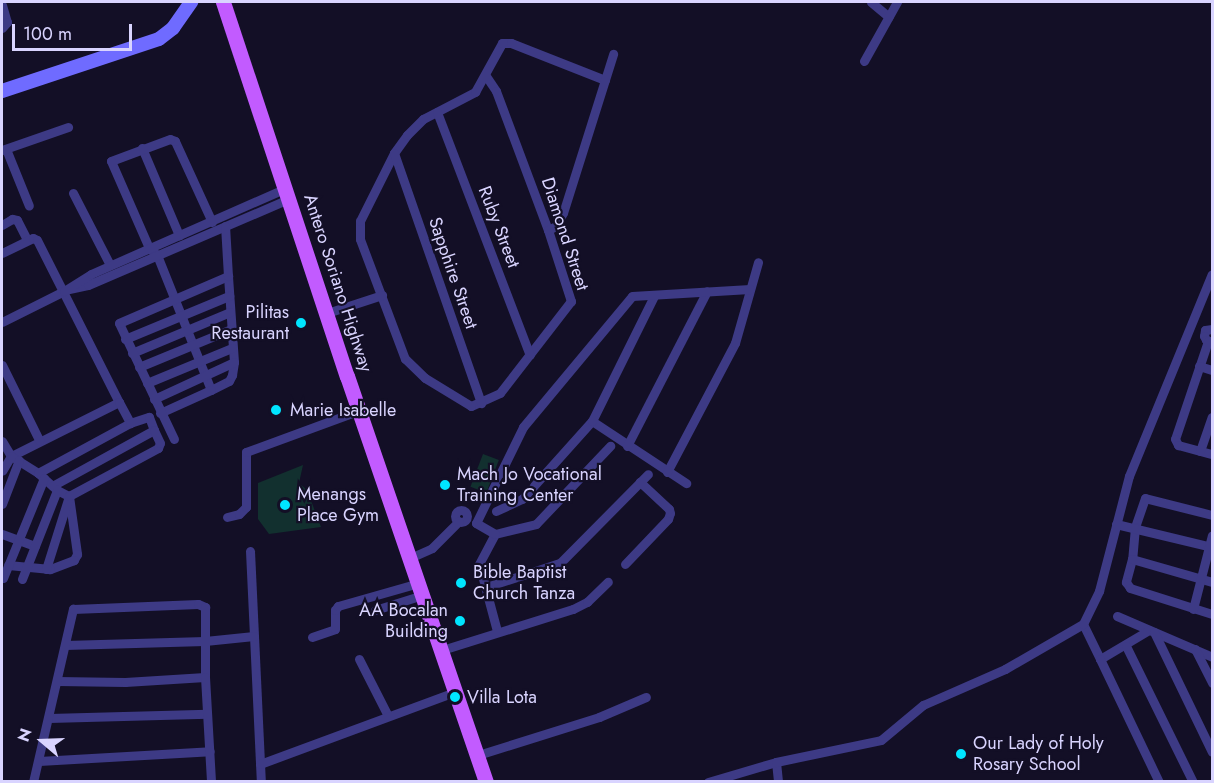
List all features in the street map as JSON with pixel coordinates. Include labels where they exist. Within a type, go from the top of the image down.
[{"type":"main road","name":"Antero Soriano Highway","points":[[223,2],[486,782]]},
{"type":"street","points":[[2,92],[159,39],[173,28],[191,2]]},
{"type":"street","points":[[872,2],[889,17]]},
{"type":"street","points":[[864,61],[897,2]]},
{"type":"street","points":[[2,5],[7,22],[2,28]]},
{"type":"street","points":[[481,403],[471,406],[463,403],[410,366],[360,239],[359,227],[393,153],[413,126],[470,96],[486,76],[499,47],[506,42],[605,80]]},
{"type":"street","points":[[548,230],[556,226],[563,213],[613,54]]},
{"type":"street","name":"Diamond Street","points":[[481,403],[500,393],[571,301],[548,230],[494,85],[486,76]]},
{"type":"street","name":"Ruby Street","points":[[437,112],[530,355]]},
{"type":"street","points":[[29,206],[4,149],[68,127]]},
{"type":"street","points":[[211,390],[189,329],[157,255],[149,248],[111,164],[113,159],[170,139],[175,141],[212,222]]},
{"type":"street","points":[[142,148],[179,235]]},
{"type":"street","name":"Sapphire Street","points":[[393,153],[481,403]]},
{"type":"street","points":[[74,193],[111,265]]},
{"type":"street","points":[[93,278],[111,265],[149,248],[288,193]]},
{"type":"street","points":[[2,322],[93,278],[157,255],[225,226],[288,193]]},
{"type":"street","points":[[2,225],[17,220],[27,240]]},
{"type":"street","points":[[160,413],[231,379],[234,362],[225,226]]},
{"type":"street","points":[[2,253],[27,240],[34,238],[38,240],[130,423]]},
{"type":"street","points":[[667,472],[735,344],[758,262]]},
{"type":"street","points":[[708,782],[776,762],[880,740],[923,705],[1005,669],[1083,624],[1099,591],[1129,476],[1212,274]]},
{"type":"street","points":[[174,439],[119,326],[122,321],[228,276]]},
{"type":"street","points":[[410,558],[432,548],[488,503],[523,427],[627,300],[638,294],[654,296],[750,288]]},
{"type":"street","points":[[627,446],[707,291]]},
{"type":"street","points":[[327,313],[382,295]]},
{"type":"street","points":[[125,339],[229,296]]},
{"type":"street","points":[[485,528],[496,512],[522,499],[592,421],[654,296]]},
{"type":"street","points":[[132,353],[230,312]]},
{"type":"street","points":[[1192,322],[1209,336]]},
{"type":"street","points":[[139,367],[231,329]]},
{"type":"street","points":[[1188,333],[1209,336]]},
{"type":"street","points":[[1209,336],[1175,439],[1178,445],[1212,454]]},
{"type":"street","points":[[147,383],[232,348]]},
{"type":"street","points":[[154,399],[234,362]]},
{"type":"street","points":[[2,365],[39,440]]},
{"type":"street","points":[[1199,366],[1212,370]]},
{"type":"street","points":[[2,471],[39,440],[119,402]]},
{"type":"street","points":[[227,517],[239,514],[246,507],[246,452],[360,410]]},
{"type":"street","points":[[3,578],[41,476],[130,423],[147,416],[160,443],[158,448],[69,496],[46,569]]},
{"type":"street","points":[[1200,451],[1212,417]]},
{"type":"street","points":[[592,421],[686,483]]},
{"type":"street","points":[[22,579],[54,488],[154,430]]},
{"type":"street","points":[[2,441],[15,458],[54,488],[69,496]]},
{"type":"street","points":[[467,521],[495,534],[536,524],[610,446]]},
{"type":"street","points":[[2,504],[15,458]]},
{"type":"street","points":[[486,587],[560,562],[648,474]]},
{"type":"street","points":[[625,564],[668,519],[670,513],[669,509],[640,482]]},
{"type":"street","points":[[8,565],[46,569],[77,557],[69,496]]},
{"type":"street","points":[[1212,514],[1147,497],[1135,527],[1132,560],[1126,582],[1130,588],[1212,614]]},
{"type":"street","points":[[488,503],[496,512]]},
{"type":"street","points":[[1116,524],[1211,547]]},
{"type":"street","points":[[2,534],[35,546]]},
{"type":"street","points":[[495,534],[479,564],[497,631]]},
{"type":"street","points":[[1197,610],[1201,579],[1211,547],[1212,535]]},
{"type":"street","points":[[250,551],[261,782]]},
{"type":"street","points":[[1132,560],[1212,582]]},
{"type":"street","points":[[442,650],[581,606],[608,582]]},
{"type":"street","points":[[375,610],[421,589]]},
{"type":"street","points":[[312,637],[335,629],[335,610],[338,606],[421,589]]},
{"type":"street","points":[[33,782],[71,612],[76,608],[198,604],[205,607],[205,677],[211,782]]},
{"type":"street","points":[[1197,610],[1212,619]]},
{"type":"street","points":[[1117,616],[1212,657]]},
{"type":"street","points":[[1083,624],[1159,782]]},
{"type":"street","points":[[1100,659],[1151,631]]},
{"type":"street","points":[[1151,631],[1212,752]]},
{"type":"street","points":[[65,645],[205,641],[254,636]]},
{"type":"street","points":[[1126,646],[1193,782]]},
{"type":"street","points":[[1195,649],[1212,683]]},
{"type":"street","points":[[359,659],[388,716]]},
{"type":"street","points":[[57,681],[125,682],[205,677]]},
{"type":"street","points":[[260,764],[457,691]]},
{"type":"street","points":[[478,755],[599,717],[646,697]]},
{"type":"street","points":[[49,718],[207,714]]},
{"type":"street","points":[[39,761],[210,752]]},
{"type":"street","points":[[776,762],[778,782]]},
{"type":"green space","points":[[483,454],[499,460],[486,493],[470,487]]},
{"type":"green space","name":"Menangs Place Gym","points":[[303,465],[299,483],[307,490],[321,527],[269,534],[258,519],[258,483]]},
{"type":"place","name":"Pilitas Restaurant","points":[[301,323]]},
{"type":"place","name":"Marie Isabelle","points":[[276,410]]},
{"type":"place","name":"Mach Jo Vocational Training Center","points":[[445,485]]},
{"type":"place","name":"Menangs Place Gym","points":[[285,505]]},
{"type":"place","name":"Bible Baptist Church Tanza","points":[[461,583]]},
{"type":"place","name":"AA Bocalan Building","points":[[460,621]]},
{"type":"place","name":"Villa Lota","points":[[455,697]]},
{"type":"place","name":"Our Lady of Holy Rosary School","points":[[961,754]]}]
